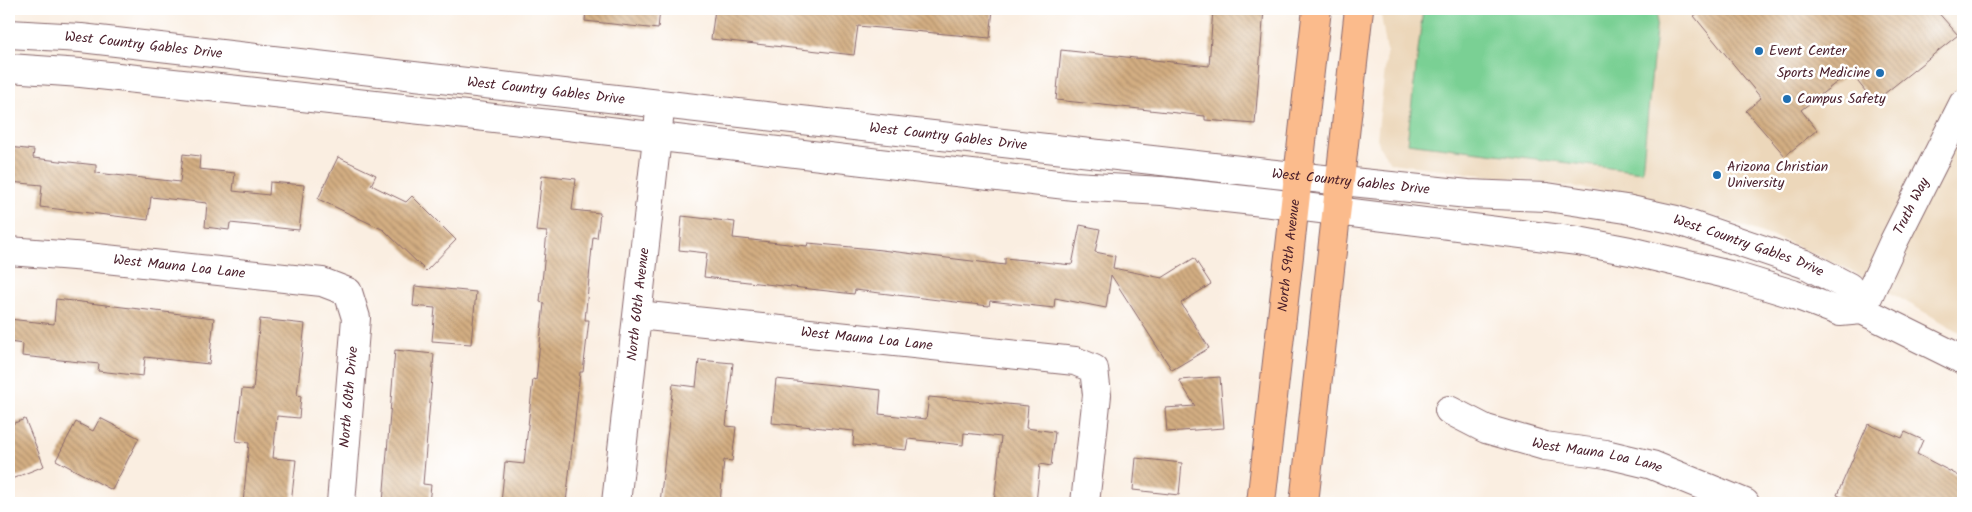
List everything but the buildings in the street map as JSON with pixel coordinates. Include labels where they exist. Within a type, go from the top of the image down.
[{"type":"main road","name":"North 59th Avenue","points":[[1261,503],[1317,9]]},
{"type":"main road","points":[[1304,503],[1359,9]]},
{"type":"street","name":"West Country Gables Drive","points":[[9,34],[81,38],[1299,177],[1468,194],[1547,197],[1626,209],[1676,220],[1805,264],[1849,287],[1862,310]]},
{"type":"street","name":"West Country Gables Drive","points":[[9,68],[81,73],[657,137],[1074,186],[1162,190],[1578,241],[1630,251],[1734,276],[1793,294],[1840,312],[1862,310],[1963,360]]},
{"type":"street","name":"Truth Way","points":[[1862,310],[1893,243],[1963,104]]},
{"type":"street","name":"North 60th Avenue","points":[[616,503],[660,105]]},
{"type":"street","name":"West Mauna Loa Lane","points":[[9,251],[87,257],[322,282],[348,292]]},
{"type":"street","name":"North 60th Drive","points":[[341,503],[356,318],[348,292]]},
{"type":"street","name":"West Mauna Loa Lane","points":[[638,315],[1075,361],[1094,369],[1098,395],[1085,503]]},
{"type":"street","name":"West Mauna Loa Lane","points":[[1449,410],[1486,429],[1544,446],[1606,454],[1652,465],[1745,503]]},
{"type":"shaded area","name":"Arizona Christian University","points":[[1380,9],[1963,9],[1963,334],[1850,270],[1785,241],[1719,218],[1628,194],[1391,163],[1380,148],[1377,138],[1387,52]]},
{"type":"green space","points":[[1423,9],[1658,9],[1642,172],[1407,143]]},
{"type":"place","name":"Event Center","points":[[1759,51]]},
{"type":"place","name":"Sports Medicine","points":[[1880,73]]},
{"type":"place","name":"Campus Safety","points":[[1787,99]]},
{"type":"place","name":"Arizona Christian University","points":[[1717,175]]}]
